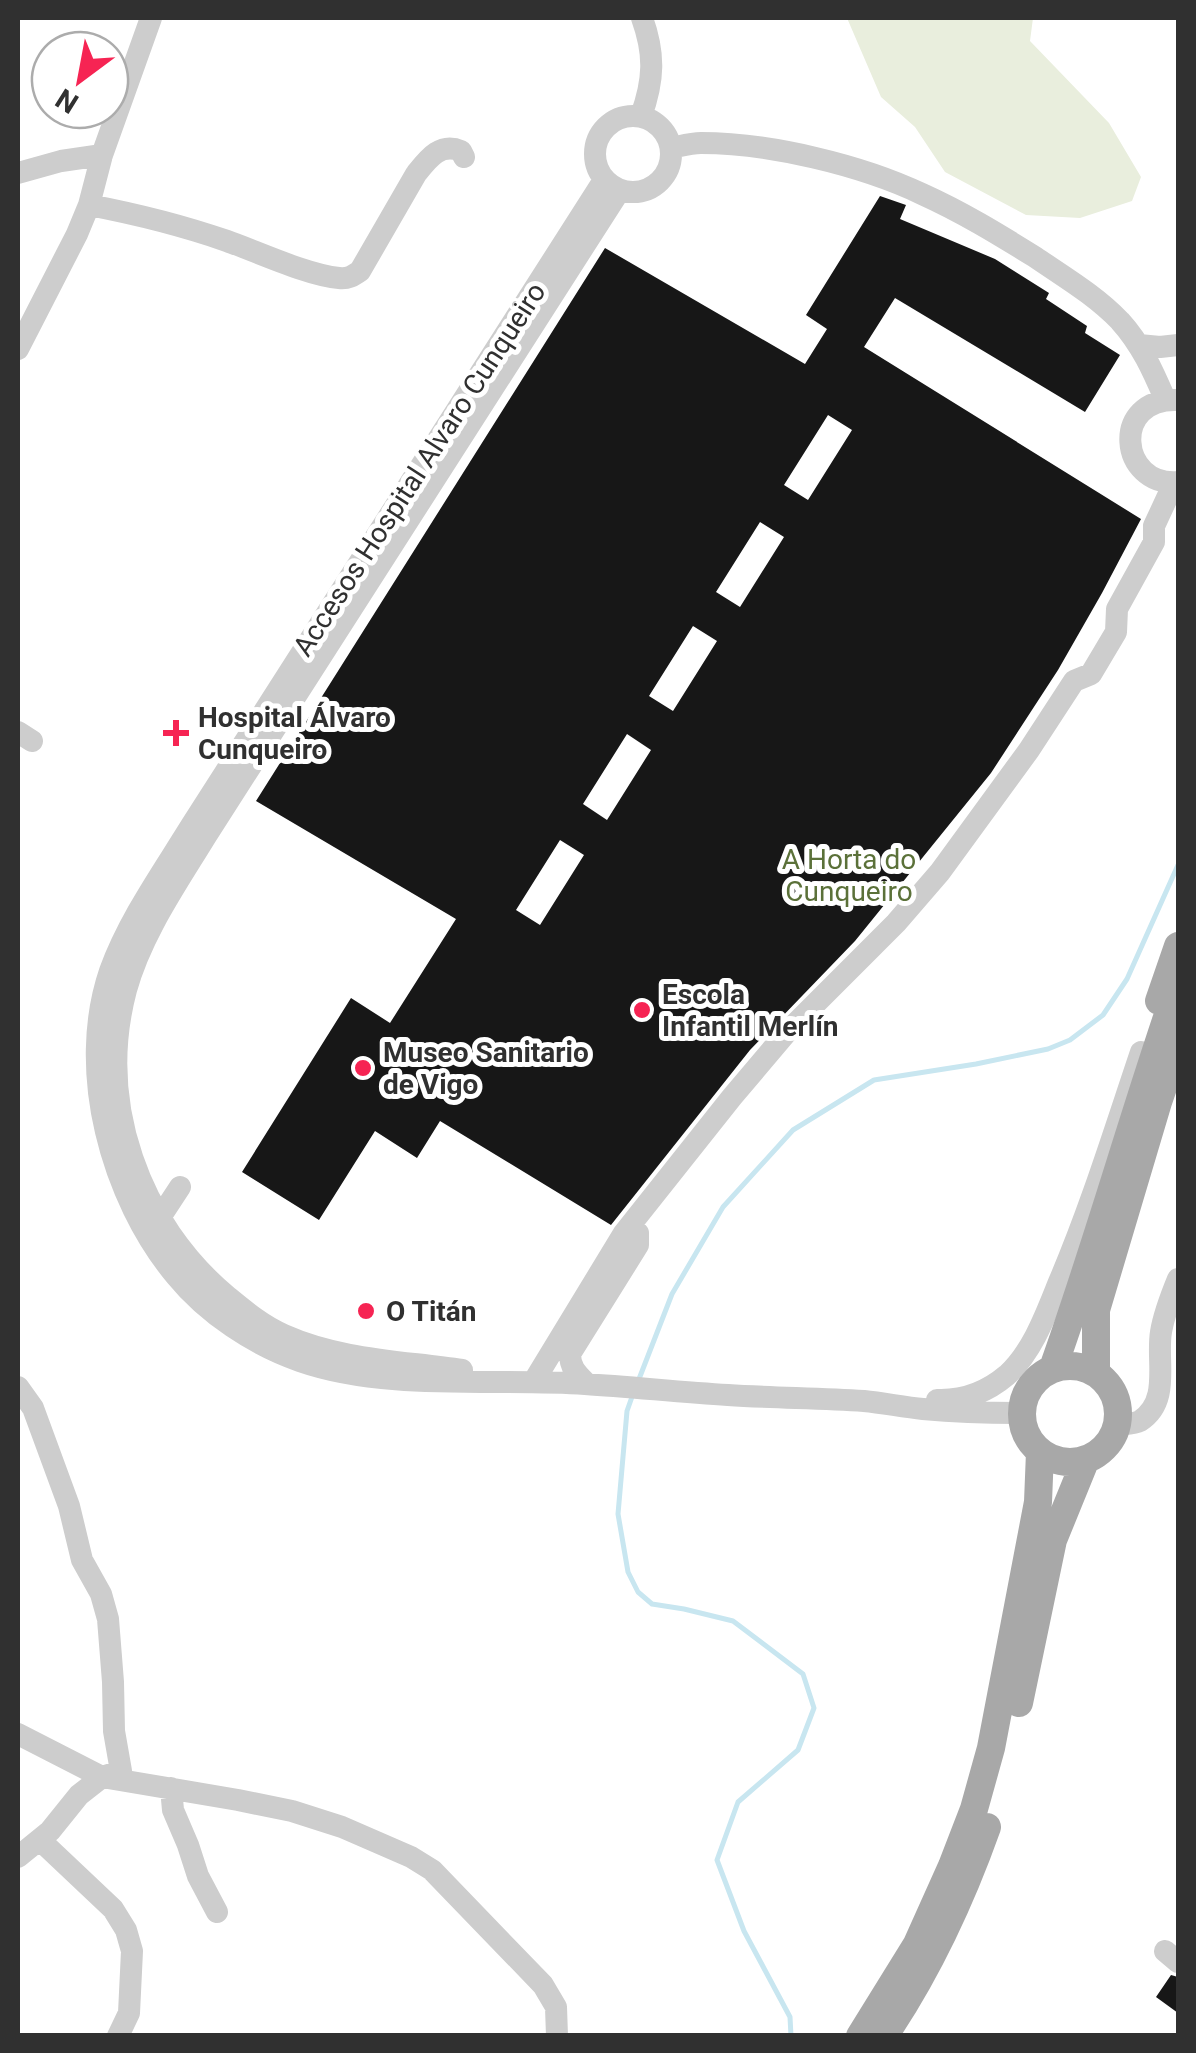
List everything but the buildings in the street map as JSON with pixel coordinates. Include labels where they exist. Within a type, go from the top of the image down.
[{"type":"main road","points":[[1136,1110],[1141,1052],[1178,946]]},
{"type":"main road","points":[[1053,1368],[1178,985]]},
{"type":"main road","points":[[1096,1373],[1096,1310],[1178,1044]]},
{"type":"main road","points":[[1068,1365],[1096,1373],[1115,1396],[1117,1425],[1111,1440],[1100,1452],[1070,1462],[1054,1460],[1040,1452],[1024,1428],[1024,1399],[1030,1386],[1040,1375],[1068,1365]]},
{"type":"main road","points":[[860,2036],[916,1944],[974,1809],[991,1748],[1038,1502],[1040,1452]]},
{"type":"main road","points":[[884,2036],[933,1954],[986,1831],[1010,1746],[1053,1540],[1086,1459]]},
{"type":"street","points":[[18,349],[89,205],[102,155],[151,18]]},
{"type":"street","points":[[641,116],[651,88],[652,57],[642,18]]},
{"type":"street","points":[[628,115],[652,120],[671,148],[671,160],[661,181],[640,192],[612,185],[595,164],[597,138],[615,119],[628,115]]},
{"type":"street","points":[[534,1381],[624,1233],[787,1032],[896,923],[940,872],[1074,681],[1091,674],[1116,632],[1117,610],[1154,542],[1154,526],[1176,482],[1146,474],[1131,449],[1134,420],[1143,409],[1172,400],[1144,353],[1102,302],[986,226],[920,192],[819,160],[763,148],[698,143],[671,148]]},
{"type":"street","points":[[89,205],[148,216],[315,272],[351,278],[360,270],[427,160],[447,148],[464,156]]},
{"type":"street","points":[[18,173],[102,155]]},
{"type":"street","name":"Accesos Hospital Alvaro Cunqueiro","points":[[534,1381],[367,1359],[316,1348],[280,1334],[248,1314],[214,1286],[176,1244],[141,1184],[120,1110],[116,1077],[118,1040],[126,992],[140,951],[216,819],[612,185]]},
{"type":"street","name":"Accesos Hospital Alvaro Cunqueiro","points":[[612,185],[126,933],[110,974],[96,1077],[100,1114],[127,1195],[146,1234],[177,1278],[234,1328],[303,1362],[361,1375],[424,1382],[534,1381],[1022,1413]]},
{"type":"street","points":[[1138,345],[1178,345]]},
{"type":"street","name":"Accesos Hospital Alvaro Cunqueiro","points":[[874,1402],[900,1398],[951,1400],[986,1391],[1024,1356],[1089,1209],[1141,1052]]},
{"type":"street","points":[[159,1218],[180,1187]]},
{"type":"street","points":[[587,1384],[570,1364],[570,1354],[638,1245],[638,1233]]},
{"type":"street","points":[[1117,1425],[1139,1422],[1158,1397],[1162,1328],[1178,1279]]},
{"type":"street","points":[[18,1388],[33,1408],[69,1506],[82,1560],[101,1594],[108,1620],[114,1731],[121,1770],[102,1776],[79,1795],[40,1840],[18,1857]]},
{"type":"street","points":[[18,1734],[102,1776],[292,1811],[342,1827],[411,1857],[432,1870],[542,1985],[556,2007],[557,2036]]},
{"type":"street","points":[[170,1788],[173,1810],[198,1876],[217,1912]]},
{"type":"street","points":[[40,1840],[114,1909],[126,1930],[132,1952],[129,2013],[118,2036]]},
{"type":"green space","points":[[847,18],[1033,18],[1030,41],[1109,123],[1141,177],[1132,201],[1080,218],[1026,215],[945,172],[915,127],[881,97]]},
{"type":"waterway","points":[[639,1379],[672,1294],[723,1207],[793,1130],[874,1080],[976,1064],[1048,1049],[1070,1040],[1103,1015],[1127,979],[1178,865]]},
{"type":"waterway","points":[[633,1394],[627,1411],[618,1514],[628,1572],[638,1592],[652,1604],[733,1621],[803,1674],[814,1708],[798,1750],[738,1802],[717,1860],[744,1931],[790,2017],[791,2036]]},
{"type":"place","name":"Hospital Álvaro Cunqueiro","points":[[176,733]]},
{"type":"place","name":"Escola Infantil Merlín","points":[[642,1010]]},
{"type":"place","name":"Museo Sanitario de Vigo","points":[[363,1068]]},
{"type":"place","name":"O Titán","points":[[366,1311]]},
{"type":"park label","name":"A Horta do Cunqueiro","points":[[849,875]]}]
